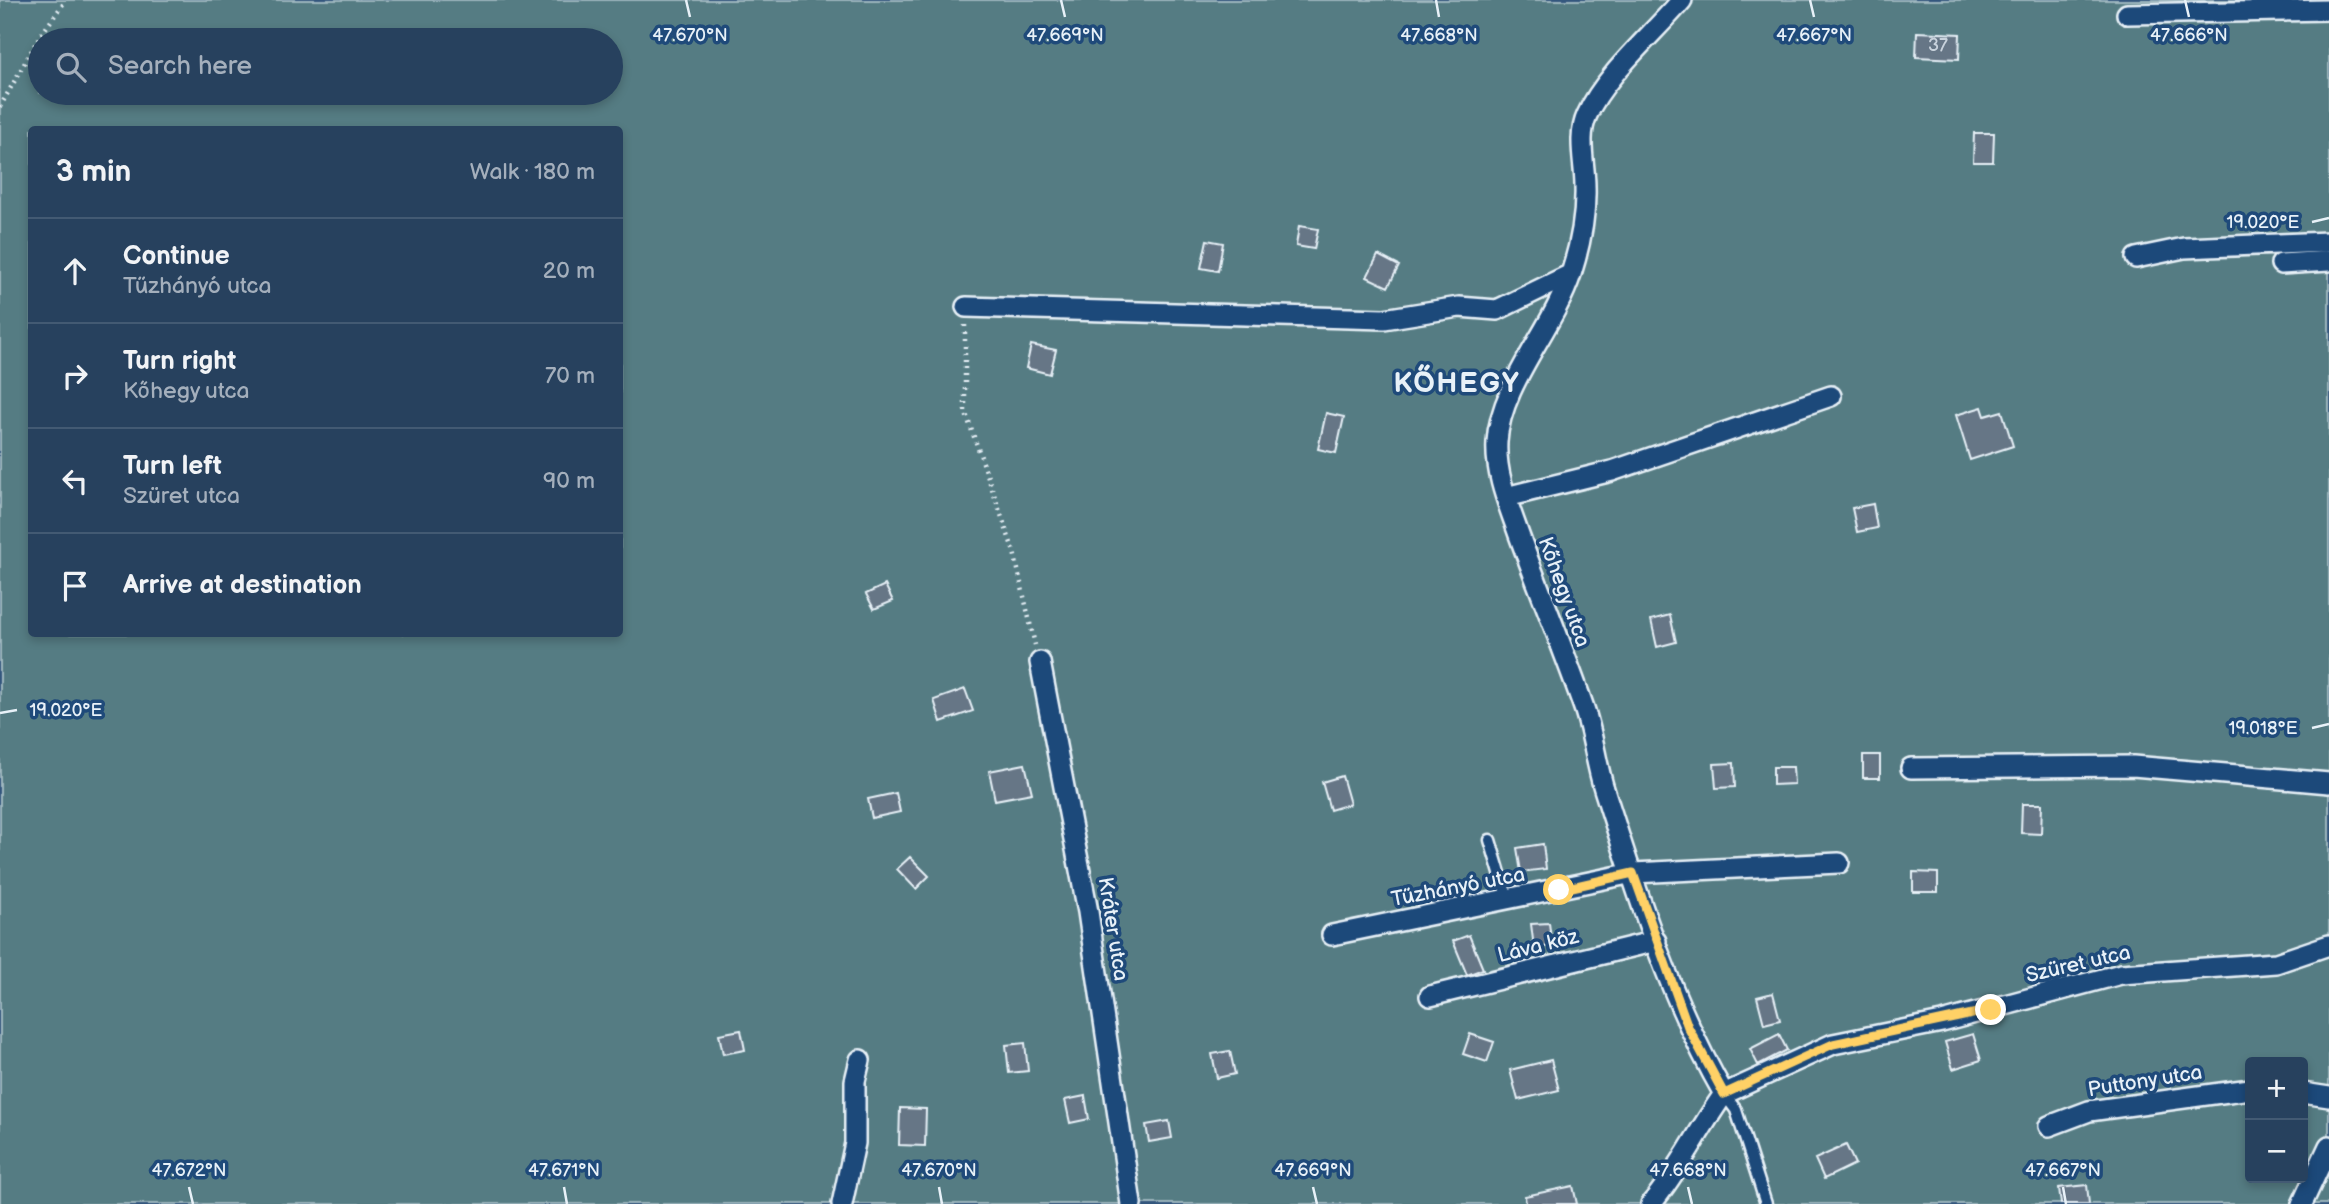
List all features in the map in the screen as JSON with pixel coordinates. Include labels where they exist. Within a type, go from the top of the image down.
[{"type":"street","name":"Kőhegy utca","points":[[1682,0],[1631,54],[1588,111],[1582,146],[1586,188],[1583,225],[1571,274],[1553,318],[1504,411],[1497,441],[1506,497],[1554,635],[1585,710],[1604,787],[1656,941],[1688,1027],[1724,1094]]},
{"type":"street","points":[[2127,14],[2329,10]]},
{"type":"street","points":[[2136,258],[2184,248],[2325,252]]},
{"type":"street","points":[[2281,264],[2325,252]]},
{"type":"street","points":[[966,307],[1384,319],[1459,307],[1497,310],[1571,274]]},
{"type":"street","points":[[1506,497],[1612,471],[1831,397]]},
{"type":"street","name":"Kráter utca","points":[[1040,662],[1088,912],[1131,1204]]},
{"type":"street","points":[[1911,768],[2133,766],[2329,783]]},
{"type":"street","name":"Tűzhányó utca","points":[[1332,935],[1633,873],[1839,863]]},
{"type":"street","name":"Láva köz","points":[[1430,996],[1656,941]]},
{"type":"street","name":"Szüret utca","points":[[1724,1094],[1833,1044],[1967,1016],[2121,974],[2276,963],[2329,945]]},
{"type":"street","points":[[842,1204],[855,1143],[855,1082],[860,1060]]},
{"type":"street","name":"Puttony utca","points":[[2049,1126],[2089,1111],[2245,1090]]},
{"type":"street","points":[[1651,1204],[1682,1164],[1708,1116],[1724,1094]]},
{"type":"street","points":[[2308,1094],[2329,1097]]},
{"type":"street","points":[[2302,1204],[2329,1146]]},
{"type":"lane","points":[[1490,840],[1508,900]]},
{"type":"lane","points":[[1724,1094],[1736,1110],[1766,1204]]},
{"type":"path","points":[[46,28],[66,0]]},
{"type":"path","points":[[0,107],[28,57]]},
{"type":"path","points":[[966,307],[965,411],[1014,552],[1040,662]]},
{"type":"green space","points":[[0,0],[2329,0],[2329,1204],[0,1204]]},
{"type":"building","points":[[1917,32],[1960,34],[1959,59],[1916,57]]},
{"type":"building","points":[[1974,133],[1994,133],[1993,162],[1973,162]]},
{"type":"building","points":[[1299,226],[1318,229],[1314,249],[1296,246]]},
{"type":"building","points":[[1207,240],[1223,243],[1218,271],[1201,268]]},
{"type":"building","points":[[1378,255],[1399,266],[1388,287],[1367,277]]},
{"type":"building","points":[[1031,345],[1056,350],[1050,374],[1026,368]]},
{"type":"building","points":[[1982,407],[1985,416],[2002,411],[2013,446],[1970,460],[1956,415]]},
{"type":"building","points":[[1326,413],[1344,417],[1336,453],[1318,449]]},
{"type":"building","points":[[1873,504],[1877,528],[1857,532],[1852,508]]},
{"type":"building","points":[[885,585],[893,601],[874,609],[866,594]]},
{"type":"building","points":[[1670,615],[1676,642],[1657,647],[1651,620]]},
{"type":"building","points":[[965,689],[973,711],[941,722],[934,700]]},
{"type":"building","points":[[1863,755],[1880,755],[1880,778],[1863,778]]},
{"type":"building","points":[[1734,763],[1735,787],[1716,788],[1714,764]]},
{"type":"building","points":[[1025,764],[1032,793],[995,800],[989,771]]},
{"type":"building","points":[[1773,767],[1793,767],[1794,784],[1773,785]]},
{"type":"building","points":[[1342,776],[1350,804],[1330,810],[1322,782]]},
{"type":"building","points":[[896,793],[900,812],[872,818],[868,799]]},
{"type":"building","points":[[2022,804],[2042,804],[2041,834],[2021,833]]},
{"type":"building","points":[[1543,844],[1546,869],[1521,872],[1517,848]]},
{"type":"building","points":[[910,857],[929,876],[916,889],[897,869]]},
{"type":"building","points":[[1913,872],[1938,873],[1938,892],[1913,892]]},
{"type":"building","points":[[1549,923],[1552,946],[1534,948],[1531,924]]},
{"type":"building","points":[[1469,935],[1483,969],[1467,975],[1453,941]]},
{"type":"building","points":[[1773,993],[1780,1020],[1764,1024],[1757,997]]},
{"type":"building","points":[[741,1030],[745,1050],[723,1054],[719,1034]]},
{"type":"building","points":[[1470,1034],[1494,1042],[1487,1062],[1463,1054]]},
{"type":"building","points":[[1779,1034],[1787,1050],[1758,1065],[1750,1049]]},
{"type":"building","points":[[1973,1034],[1981,1060],[1953,1069],[1945,1042]]},
{"type":"building","points":[[1025,1043],[1028,1071],[1009,1073],[1006,1045]]},
{"type":"building","points":[[1230,1051],[1235,1074],[1217,1078],[1212,1054]]},
{"type":"building","points":[[1551,1060],[1559,1090],[1518,1100],[1510,1070]]},
{"type":"building","points":[[1085,1096],[1089,1119],[1070,1123],[1065,1100]]},
{"type":"building","points":[[900,1108],[926,1109],[925,1146],[899,1145]]},
{"type":"building","points":[[1169,1121],[1172,1138],[1149,1142],[1146,1125]]},
{"type":"building","points":[[1846,1145],[1855,1164],[1824,1179],[1815,1159]]},
{"type":"building","points":[[2087,1185],[2089,1204],[2061,1204],[2059,1188]]},
{"type":"building","points":[[1573,1186],[1577,1204],[1526,1204],[1525,1196]]},
{"type":"district","name":"KŐHEGY","points":[[1457,383]]},
{"type":"route","points":[[1559,890],[1633,873],[1688,1027],[1724,1094],[1833,1044],[1991,1010]]}]
